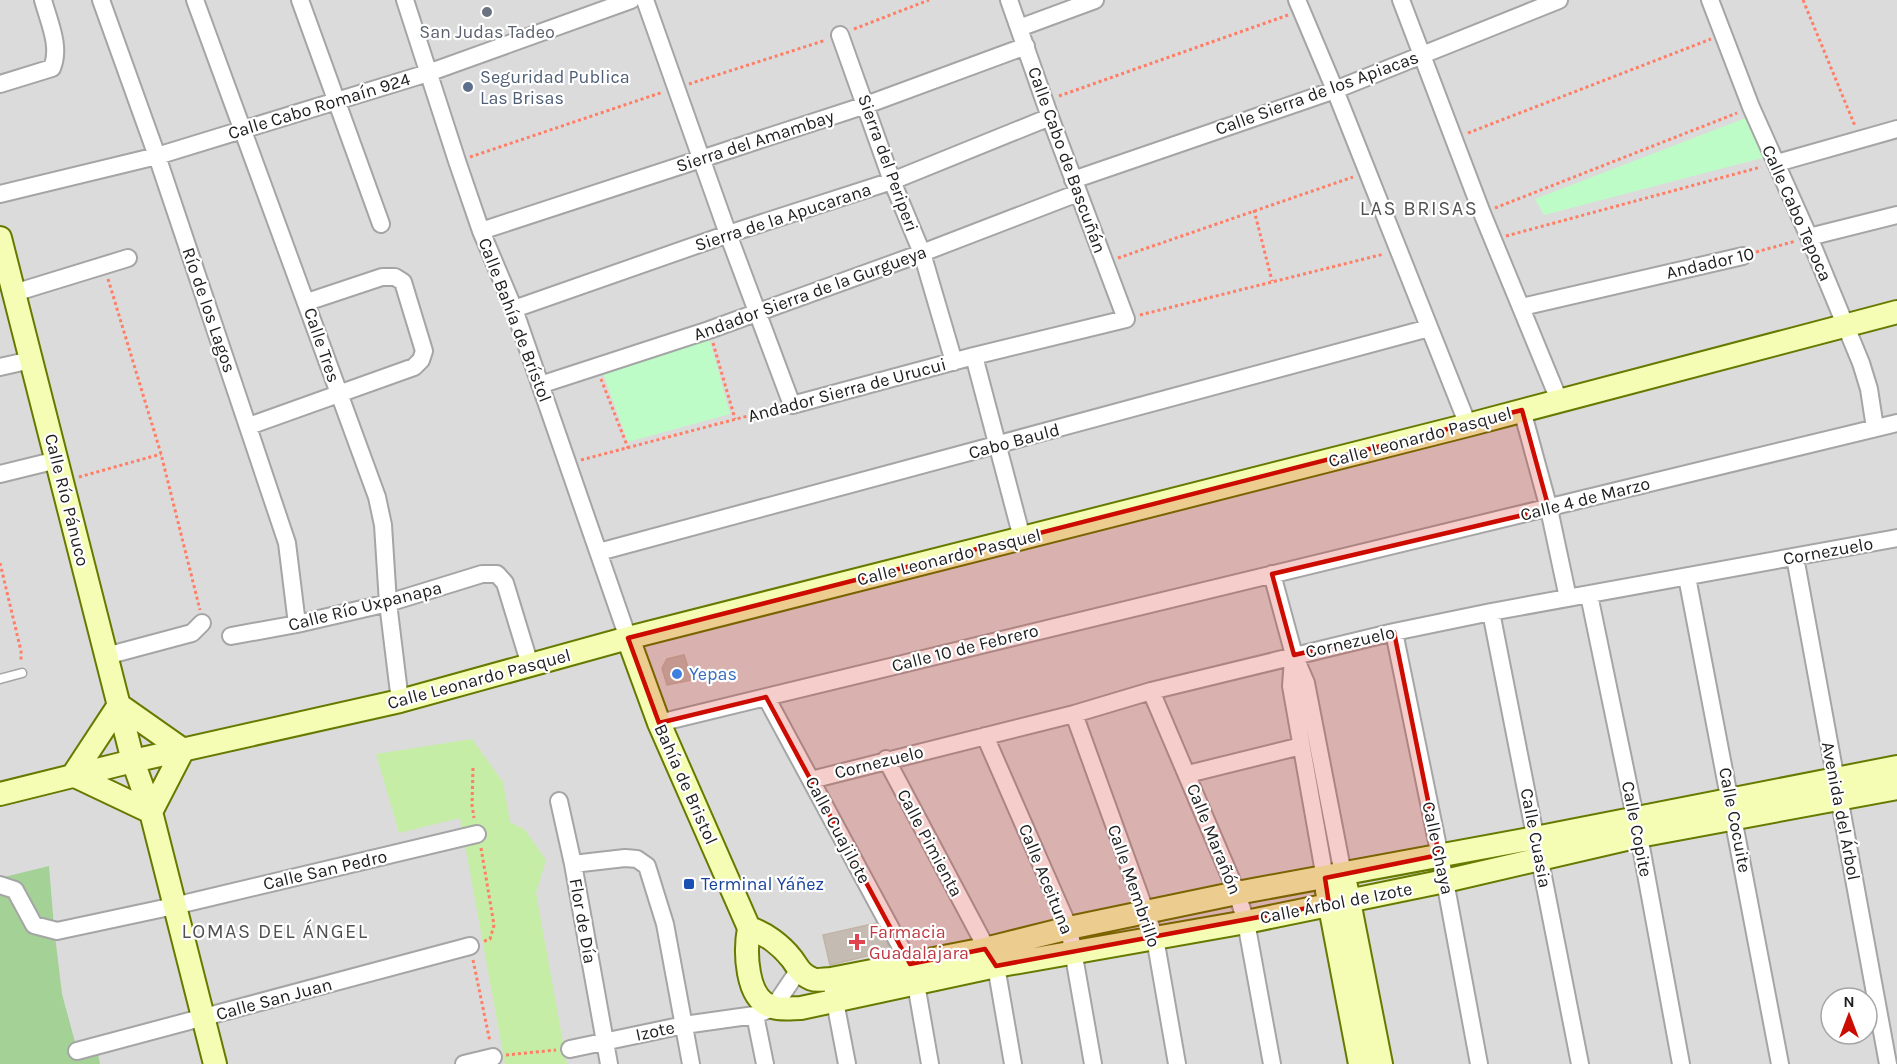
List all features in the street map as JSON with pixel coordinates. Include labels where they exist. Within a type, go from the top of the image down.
[{"type":"street","points":[[0,84],[52,68],[56,58],[55,43],[43,0]]},
{"type":"street","name":"Río de los Lagos","points":[[100,0],[157,156],[287,543],[297,624]]},
{"type":"street","name":"Calle Tres","points":[[195,0],[377,497],[387,554],[388,603],[400,701]]},
{"type":"street","points":[[300,0],[381,224]]},
{"type":"street","name":"Calle Bahía de Brístol","points":[[405,0],[457,161],[482,231],[514,309],[628,638]]},
{"type":"street","name":"Calle Cabo Romaín 924","points":[[0,194],[157,156],[428,73],[631,0]]},
{"type":"street","points":[[645,0],[728,234],[792,405]]},
{"type":"street","name":"Calle Cabo de Bascuñán","points":[[1009,0],[1044,101],[1126,319]]},
{"type":"street","points":[[1019,28],[1095,0]]},
{"type":"street","points":[[1401,0],[1482,213],[1559,400]]},
{"type":"street","name":"Calle Sierra de los Apiacas","points":[[1076,186],[1335,90],[1559,0]]},
{"type":"street","name":"Calle Cabo Tepoca","points":[[1710,0],[1751,107],[1846,325],[1864,372],[1875,428]]},
{"type":"street","points":[[1299,5],[1468,425]]},
{"type":"street","name":"Sierra del Periperi","points":[[840,35],[892,181],[922,253],[954,362]]},
{"type":"street","name":"Sierra del Amambay","points":[[482,231],[866,105],[1026,46]]},
{"type":"street","name":"Sierra de la Apucarana","points":[[514,309],[728,234],[892,181],[1050,117]]},
{"type":"street","points":[[1777,163],[1897,129]]},
{"type":"street","name":"Andador Sierra de la Gurgueya","points":[[540,385],[709,330],[922,253],[1076,186]]},
{"type":"street","points":[[1809,237],[1897,215]]},
{"type":"street","name":"Calle Río Pánuco","points":[[0,238],[133,761],[151,812],[215,1064]]},
{"type":"street","name":"Andador 10","points":[[1522,307],[1743,256]]},
{"type":"street","points":[[14,293],[128,258]]},
{"type":"street","points":[[249,426],[414,367],[422,360],[424,351],[403,282],[395,277],[382,277],[307,302]]},
{"type":"street","name":"Calle Leonardo Pasquel","points":[[0,794],[133,761],[400,701],[628,638],[1468,425],[1897,312]]},
{"type":"street","name":"Andador Sierra de Urucui","points":[[792,405],[974,356],[1126,319]]},
{"type":"street","name":"Cabo Bauld","points":[[599,552],[1429,328]]},
{"type":"street","points":[[974,356],[1022,538]]},
{"type":"street","points":[[0,367],[31,360]]},
{"type":"street","points":[[1522,410],[1568,598]]},
{"type":"street","name":"Calle 4 de Marzo","points":[[1272,574],[1897,423]]},
{"type":"street","points":[[0,474],[59,471]]},
{"type":"street","name":"Cornezuelo","points":[[811,780],[886,759],[1074,714],[1151,691],[1394,632],[1491,612],[1897,538]]},
{"type":"street","name":"Avenida del Árbol","points":[[1794,557],[1887,1064]]},
{"type":"street","name":"Calle Río Uxpanapa","points":[[231,636],[297,624],[388,603],[482,574],[497,574],[505,583],[530,665]]},
{"type":"street","points":[[1272,574],[1293,655],[1306,683],[1334,876]]},
{"type":"street","name":"Calle 10 de Febrero","points":[[659,723],[1272,574]]},
{"type":"street","name":"Calle Cocuite","points":[[1687,576],[1780,1064]]},
{"type":"street","name":"Calle Copite","points":[[1589,595],[1637,827],[1681,1064]]},
{"type":"street","name":"Calle Cuasia","points":[[1491,612],[1580,1064]]},
{"type":"street","points":[[106,656],[192,633],[202,623]]},
{"type":"street","name":"Calle Chaya","points":[[1394,632],[1479,1064]]},
{"type":"street","name":"Bahía de Bristol","points":[[628,638],[659,723],[749,928],[747,941],[749,978],[762,1002],[764,1011]]},
{"type":"street","points":[[1293,655],[1291,686],[1301,746],[1381,1064]]},
{"type":"street","name":"Calle Marañón","points":[[1151,691],[1237,893],[1246,922],[1272,1064]]},
{"type":"street","name":"Calle Cuajilote","points":[[766,697],[913,974],[930,1064]]},
{"type":"street","points":[[119,705],[183,750],[151,812],[73,775],[119,705]]},
{"type":"street","name":"Calle Membrillo","points":[[1074,714],[1155,938],[1177,1064]]},
{"type":"street","name":"Calle Aceituna","points":[[985,736],[1069,928],[1093,1064]]},
{"type":"street","points":[[1188,774],[1301,746]]},
{"type":"street","name":"Calle Pimienta","points":[[886,759],[991,958],[1013,1064]]},
{"type":"street","name":"Calle Árbol de Izote","points":[[1837,789],[1897,767]]},
{"type":"street","name":"Calle Árbol de Izote","points":[[991,958],[1069,928],[1145,911],[1439,855],[1535,838],[1637,827],[1837,789],[1897,788]]},
{"type":"street","name":"Flor de Día","points":[[559,801],[573,864],[609,1064]]},
{"type":"street","name":"Calle Árbol de Izote","points":[[764,1011],[801,1008],[833,990],[991,958],[1072,953],[1246,922],[1445,882],[1540,860],[1637,827]]},
{"type":"street","name":"Calle San Pedro","points":[[0,885],[15,890],[34,925],[57,932],[477,834]]},
{"type":"street","points":[[573,864],[625,858],[637,859],[647,866],[662,911],[692,1064]]},
{"type":"street","points":[[1340,902],[1360,1064]]},
{"type":"street","points":[[749,928],[762,932],[784,951],[798,971],[764,1011],[765,1064]]},
{"type":"street","name":"Calle San Juan","points":[[77,1051],[470,946]]},
{"type":"street","name":"Calle Árbol de Izote","points":[[798,971],[833,990]]},
{"type":"street","points":[[833,990],[848,1064]]},
{"type":"street","name":"Izote","points":[[570,1049],[764,1011]]},
{"type":"street","points":[[464,1064],[493,1057]]},
{"type":"lane","points":[[0,679],[22,673]]},
{"type":"path","points":[[457,161],[840,35],[929,0]]},
{"type":"path","points":[[1803,0],[1860,138]]},
{"type":"path","points":[[1044,101],[1299,5]]},
{"type":"path","points":[[1453,139],[1724,34]]},
{"type":"path","points":[[1482,213],[1751,107]]},
{"type":"path","points":[[1493,239],[1777,163]]},
{"type":"path","points":[[1105,262],[1366,172]]},
{"type":"path","points":[[1254,210],[1272,281]]},
{"type":"path","name":"Andador 10","points":[[1743,256],[1809,237]]},
{"type":"path","points":[[1126,319],[1397,250]]},
{"type":"path","points":[[104,265],[161,454],[200,605],[202,623]]},
{"type":"path","points":[[709,330],[735,419]]},
{"type":"path","points":[[596,366],[628,448]]},
{"type":"path","name":"Andador Sierra de Urucui","points":[[567,463],[792,405]]},
{"type":"path","points":[[59,471],[161,454]]},
{"type":"path","points":[[0,563],[21,651],[22,673]]},
{"type":"path","points":[[473,768],[472,805],[484,856],[494,924],[490,939],[470,946],[493,1057],[570,1049]]},
{"type":"highlighted area","points":[[1522,410],[1549,509],[1272,574],[1294,655],[1394,632],[1439,855],[1325,878],[1329,904],[996,966],[985,949],[910,964],[766,697],[659,723],[628,638],[1468,425]]},
{"type":"shaded area","points":[[0,0],[1897,0],[1897,1064],[0,1064]]},
{"type":"green space","points":[[1748,117],[1766,157],[1544,215],[1535,199]]},
{"type":"green space","points":[[708,334],[730,414],[628,442],[601,368]]},
{"type":"green space","points":[[472,739],[503,782],[510,822],[525,830],[546,860],[536,893],[567,1064],[505,1064],[460,818],[399,833],[376,754]]},
{"type":"green space","points":[[49,866],[62,994],[75,1042],[95,1039],[100,1064],[0,1064],[0,878]]},
{"type":"building","name":"Yepas","points":[[684,655],[692,680],[667,685],[662,668],[667,659]]},
{"type":"building","name":"Farmacia Guadalajara","points":[[876,923],[891,950],[830,965],[823,935]]},
{"type":"place","name":"San Judas Tadeo","points":[[487,12]]},
{"type":"place","name":"Seguridad Publica Las Brisas","points":[[468,87]]},
{"type":"place","name":"Yepas","points":[[677,674]]},
{"type":"place","name":"Terminal Yáñez","points":[[689,884]]},
{"type":"place","name":"Farmacia Guadalajara","points":[[857,942]]},
{"type":"district","name":"LAS BRISAS","points":[[1419,208]]},
{"type":"district","name":"LOMAS DEL ÁNGEL","points":[[275,931]]}]
